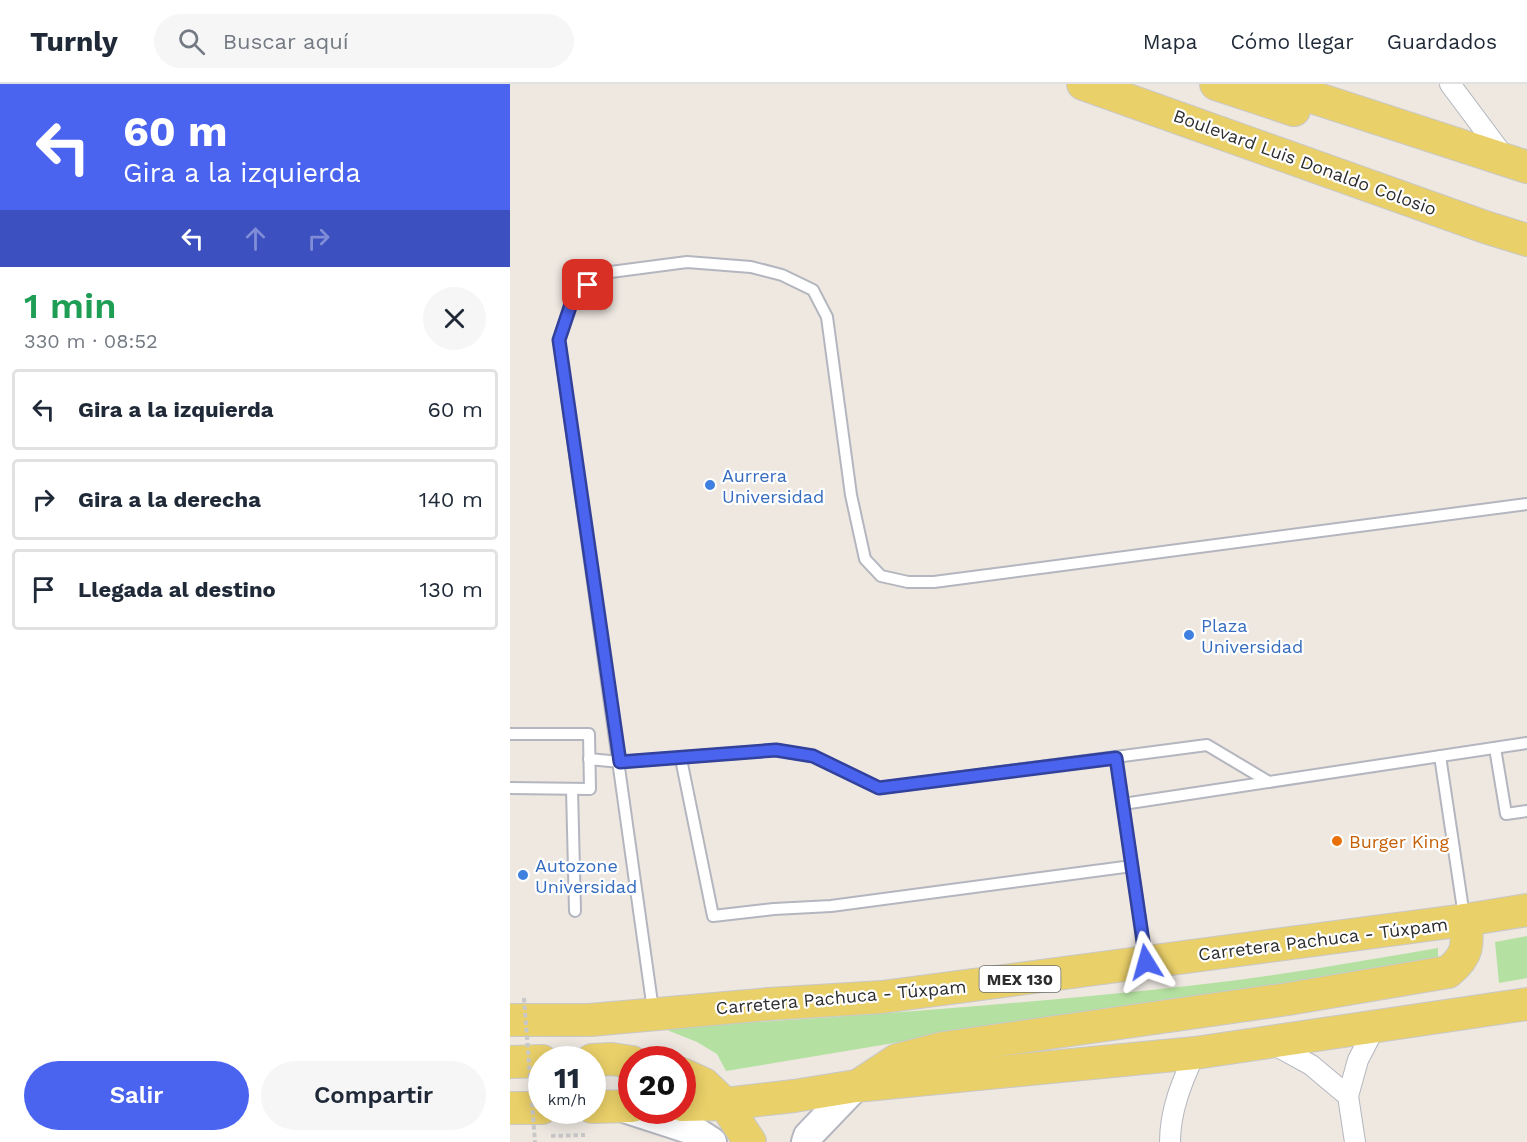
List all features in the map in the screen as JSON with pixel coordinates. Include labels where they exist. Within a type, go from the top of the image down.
[{"type":"main road","name":"Boulevard Luis Donaldo Colosio","points":[[1083,84],[1129,92],[1474,223],[1527,240]]},
{"type":"main road","points":[[1216,84],[1397,144],[1445,142]]},
{"type":"main road","points":[[1272,84],[1518,164]]},
{"type":"main road","name":"Carretera Pachuca - Túxpam","points":[[517,1009],[590,1020],[769,1004],[882,997],[1527,910]]},
{"type":"main road","points":[[856,1086],[897,1060],[943,1048],[1288,999],[1448,972],[1462,961],[1467,944],[1465,920]]},
{"type":"main road","points":[[696,1105],[725,1104],[856,1086],[1195,1053],[1527,1004]]},
{"type":"main road","points":[[510,1062],[528,1061]]},
{"type":"main road","points":[[696,1080],[704,1084],[725,1104],[750,1142]]},
{"type":"main road","points":[[510,1108],[528,1108]]},
{"type":"street","points":[[1450,84],[1518,164]]},
{"type":"street","points":[[1355,1142],[1348,1096],[1358,1060],[1376,1028]]},
{"type":"street","points":[[1269,1042],[1311,1065],[1348,1096]]},
{"type":"street","points":[[1170,1142],[1170,1124],[1177,1097],[1195,1053]]},
{"type":"street","points":[[806,1142],[808,1136],[856,1086]]},
{"type":"street","points":[[615,1107],[695,1131],[712,1142]]},
{"type":"lane","points":[[654,1015],[559,340],[573,298],[603,273],[687,262],[751,267],[782,275],[813,291],[827,317],[852,495],[865,559],[881,576],[908,582],[934,582],[1527,504]]},
{"type":"lane","points":[[510,735],[589,734],[590,789],[510,788]]},
{"type":"lane","points":[[1123,804],[1527,743]]},
{"type":"lane","points":[[589,759],[620,762],[776,750],[813,756],[879,788],[1207,745],[1269,782]]},
{"type":"lane","points":[[1495,748],[1506,814],[1527,811]]},
{"type":"lane","points":[[1440,756],[1465,920]]},
{"type":"lane","points":[[1116,758],[1146,962]]},
{"type":"lane","points":[[681,759],[713,916],[774,909],[831,906],[1132,866]]},
{"type":"lane","points":[[572,789],[575,911]]},
{"type":"path","points":[[517,1009],[535,1142]]},
{"type":"green space","points":[[1527,936],[1527,978],[1499,983],[1495,942]]},
{"type":"green space","points":[[1438,948],[1438,960],[1197,1003],[894,1043],[726,1071],[717,1054],[697,1042],[662,1028],[1062,999],[1257,977]]},
{"type":"place","name":"Aurrera Universidad","points":[[710,485]]},
{"type":"place","name":"Plaza Universidad","points":[[1189,635]]},
{"type":"place","name":"Burger King","points":[[1337,841]]},
{"type":"place","name":"Autozone Universidad","points":[[523,875]]},
{"type":"route","points":[[588,285],[573,298],[559,340],[620,762],[776,750],[813,756],[879,788],[1116,758],[1146,962]]}]
